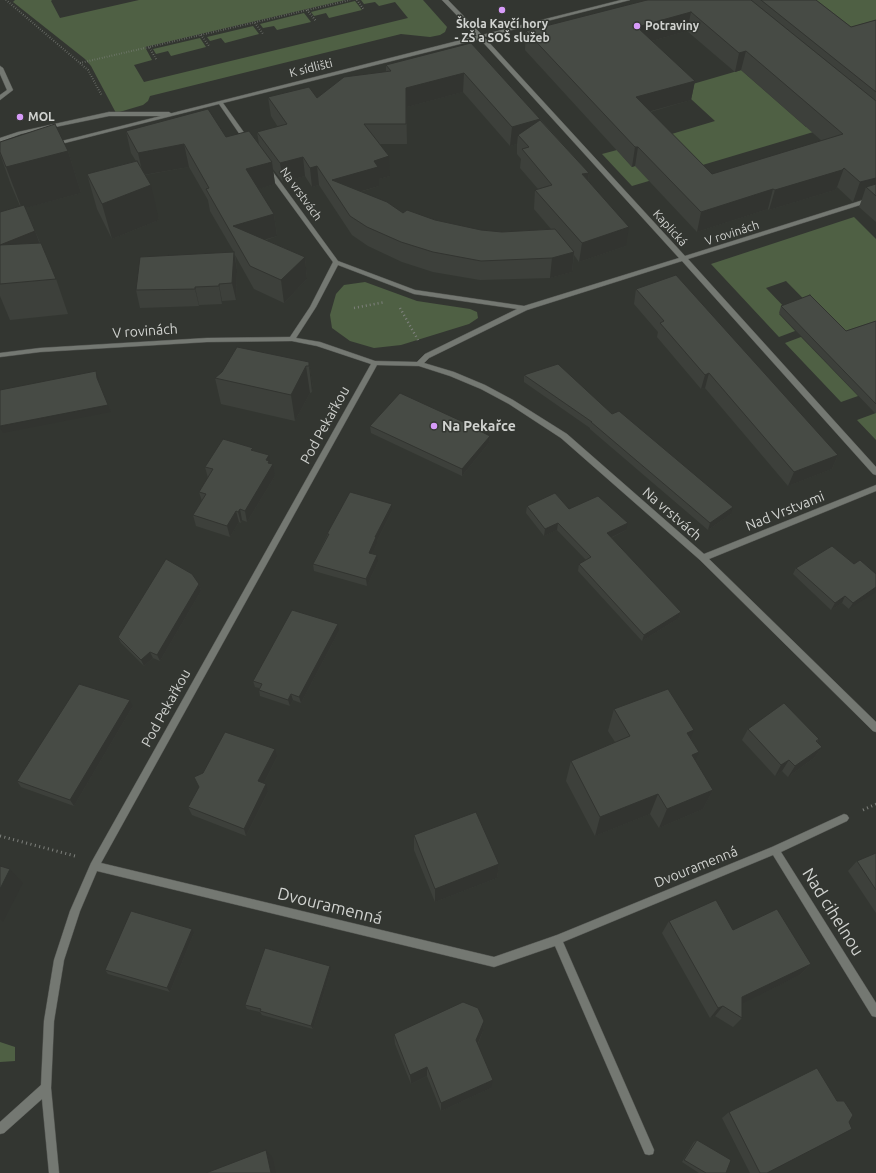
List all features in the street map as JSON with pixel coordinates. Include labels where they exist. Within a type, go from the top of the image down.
[{"type":"street","name":"Kaplická","points":[[445,0],[481,36],[876,472]]},
{"type":"street","name":"K sídlišti","points":[[46,146],[627,0]]},
{"type":"street","points":[[0,68],[10,90],[0,98]]},
{"type":"street","points":[[220,102],[250,144]]},
{"type":"street","points":[[0,140],[20,133],[109,114],[169,114]]},
{"type":"street","name":"Na vrstvách","points":[[263,162],[336,262]]},
{"type":"street","name":"V rovinách","points":[[0,355],[40,350],[207,340],[292,339],[318,344],[375,363],[419,364],[432,353],[525,308],[876,198]]},
{"type":"street","points":[[292,339],[313,306],[336,262]]},
{"type":"street","name":"V rovinách","points":[[336,262],[414,292],[525,308]]},
{"type":"street","name":"Pod Pekařkou","points":[[54,1173],[46,1088],[49,1021],[60,960],[75,911],[94,866],[375,363]]},
{"type":"street","name":"Na vrstvách","points":[[419,364],[452,374],[483,387],[511,402],[564,436],[703,558],[876,728]]},
{"type":"street","name":"Nad Vrstvami","points":[[703,558],[876,488]]},
{"type":"street","name":"Dvouramenná","points":[[94,866],[494,962],[557,940],[776,850],[844,818]]},
{"type":"street","name":"Nad cihelnou","points":[[776,850],[876,1012]]},
{"type":"street","points":[[557,940],[649,1150]]},
{"type":"street","points":[[0,1129],[46,1088]]},
{"type":"path","points":[[6,0],[88,70],[104,100]]},
{"type":"path","points":[[80,63],[350,0]]},
{"type":"path","points":[[357,0],[364,10]]},
{"type":"path","points":[[307,10],[316,21]]},
{"type":"path","points":[[255,23],[263,34]]},
{"type":"path","points":[[201,35],[209,46]]},
{"type":"path","points":[[149,47],[156,59]]},
{"type":"path","points":[[399,287],[396,300],[418,340],[432,353]]},
{"type":"path","points":[[354,308],[396,300]]},
{"type":"path","points":[[0,836],[78,857]]},
{"type":"green space","points":[[15,0],[52,0],[51,1],[60,18],[139,0],[345,0],[145,47],[152,60],[134,65],[144,82],[408,18],[395,2],[379,6],[375,2],[364,4],[361,0],[423,0],[447,27],[445,32],[440,35],[430,37],[401,34],[150,96],[148,101],[143,105],[116,113],[91,66],[85,59],[13,2]]},
{"type":"green space","points":[[789,0],[876,0],[876,111]]},
{"type":"green space","points":[[355,1],[362,10],[329,18],[326,13],[314,16],[311,12]]},
{"type":"green space","points":[[304,13],[311,22],[277,30],[274,26],[263,28],[260,24]]},
{"type":"green space","points":[[253,26],[259,34],[225,43],[221,38],[210,41],[207,37]]},
{"type":"green space","points":[[200,38],[206,47],[171,56],[168,51],[156,54],[153,49]]},
{"type":"green space","points":[[741,70],[806,127],[857,119],[632,186],[602,154],[617,150],[632,167],[655,139],[715,121],[679,88]]},
{"type":"green space","points":[[854,217],[876,239],[876,327],[843,339],[786,281],[766,288],[787,310],[779,314],[795,331],[779,337],[711,264]]},
{"type":"green space","points":[[365,282],[417,301],[470,309],[477,312],[478,318],[469,324],[401,345],[374,348],[350,341],[332,328],[330,315],[336,294],[344,285]]},
{"type":"green space","points":[[801,337],[858,396],[841,402],[785,343]]},
{"type":"green space","points":[[876,413],[876,440],[857,420]]},
{"type":"green space","points":[[0,1042],[15,1047],[15,1061],[0,1062]]},
{"type":"building","points":[[647,0],[751,0],[876,101],[876,178],[860,182],[844,168],[842,170],[775,190],[773,189],[701,212],[638,147],[635,147],[526,31]],"holes":[[[691,12],[739,53],[746,51],[843,134],[712,174],[636,97],[695,81],[637,27]]]},
{"type":"building","points":[[761,0],[816,0],[851,27],[876,20],[876,92]]},
{"type":"building","points":[[471,43],[540,119],[512,127],[464,73],[406,88],[406,124],[364,124],[389,156],[374,161],[378,167],[332,180],[387,202],[403,213],[407,210],[435,220],[481,230],[502,232],[555,229],[574,252],[552,258],[481,261],[433,252],[401,242],[367,227],[350,216],[317,166],[310,168],[303,157],[280,163],[257,132],[287,124],[268,97],[309,87],[317,98],[344,77],[391,71],[386,65]]},
{"type":"building","points":[[208,109],[226,137],[249,131],[272,162],[246,169],[274,214],[233,226],[305,257],[281,280],[250,266],[206,189],[209,188],[184,144],[138,153],[126,131]]},
{"type":"building","points":[[540,120],[589,173],[582,174],[629,227],[582,243],[535,190],[552,185],[522,149],[529,147],[518,135]]},
{"type":"building","points":[[55,124],[68,151],[6,167],[0,152],[0,142]]},
{"type":"building","points":[[137,161],[151,185],[102,204],[87,174]]},
{"type":"building","points":[[876,184],[876,196],[866,187]]},
{"type":"building","points":[[24,205],[35,231],[0,245],[0,212]]},
{"type":"building","points":[[41,243],[56,279],[0,284],[0,245]]},
{"type":"building","points":[[234,252],[232,283],[219,284],[219,286],[195,287],[195,289],[136,290],[140,257]]},
{"type":"building","points":[[676,275],[838,455],[794,472],[709,373],[705,375],[660,323],[664,321],[636,289]]},
{"type":"building","points":[[810,295],[846,331],[876,321],[876,404],[781,306]]},
{"type":"building","points":[[237,347],[309,362],[309,366],[306,366],[291,395],[215,378],[222,372]]},
{"type":"building","points":[[558,364],[612,414],[619,411],[733,507],[710,523],[592,422],[524,375]]},
{"type":"building","points":[[96,371],[97,378],[108,405],[0,426],[0,390]]},
{"type":"building","points":[[400,393],[483,431],[482,432],[490,436],[462,469],[370,426]]},
{"type":"building","points":[[223,439],[253,448],[251,450],[269,455],[266,460],[269,461],[268,463],[273,464],[245,511],[240,509],[238,512],[236,511],[227,526],[193,515],[206,494],[199,492],[213,469],[205,467]]},
{"type":"building","points":[[350,492],[392,504],[375,537],[369,553],[377,555],[366,579],[313,564],[329,534],[327,534]]},
{"type":"building","points":[[555,493],[569,509],[598,496],[628,523],[607,533],[681,612],[644,635],[579,564],[591,557],[558,523],[545,529],[527,506]]},
{"type":"building","points":[[832,546],[854,564],[860,560],[876,574],[876,587],[853,603],[845,596],[835,603],[796,568]]},
{"type":"building","points":[[166,559],[192,574],[199,584],[157,655],[150,652],[141,660],[118,637]]},
{"type":"building","points":[[292,610],[338,624],[299,697],[291,694],[288,700],[259,690],[262,684],[253,681]]},
{"type":"building","points":[[79,684],[130,700],[70,800],[17,781]]},
{"type":"building","points":[[668,689],[694,730],[687,733],[699,752],[692,755],[713,790],[667,809],[658,794],[600,817],[571,761],[630,736],[614,709]]},
{"type":"building","points":[[784,703],[819,739],[816,741],[822,747],[795,766],[789,760],[781,765],[748,729]]},
{"type":"building","points":[[225,732],[275,749],[258,781],[266,784],[244,829],[188,807],[199,787],[194,777],[203,773]]},
{"type":"building","points":[[476,812],[499,864],[435,889],[414,835]]},
{"type":"building","points":[[876,853],[876,890],[857,861]]},
{"type":"building","points":[[0,866],[10,869],[0,889]]},
{"type":"building","points":[[716,900],[733,930],[777,909],[811,964],[742,997],[742,1018],[723,1006],[718,1008],[669,921]]},
{"type":"building","points":[[131,911],[192,929],[167,988],[105,970]]},
{"type":"building","points":[[265,948],[330,966],[311,1026],[245,1005]]},
{"type":"building","points":[[463,1002],[478,1008],[484,1021],[476,1040],[493,1080],[441,1103],[427,1067],[410,1075],[394,1034]]},
{"type":"building","points":[[817,1068],[837,1101],[844,1101],[853,1115],[849,1122],[852,1129],[767,1173],[760,1173],[729,1112]]},
{"type":"building","points":[[697,1140],[731,1160],[726,1173],[706,1173],[684,1160]]},
{"type":"building","points":[[266,1150],[271,1173],[206,1173]]},
{"type":"place","name":"Škola Kavčí hory - ZŠ a SOŠ služeb","points":[[502,10]]},
{"type":"place","name":"Potraviny","points":[[637,26]]},
{"type":"place","name":"MOL","points":[[20,117]]},
{"type":"place","name":"Na Pekařce","points":[[434,426]]}]
